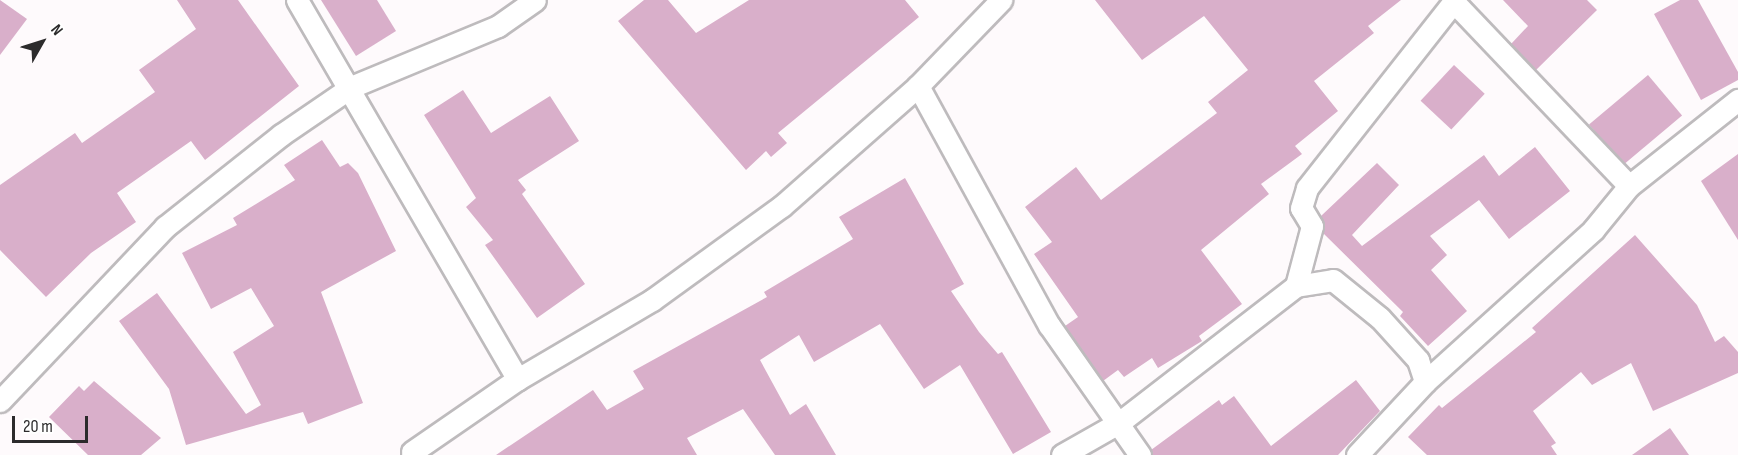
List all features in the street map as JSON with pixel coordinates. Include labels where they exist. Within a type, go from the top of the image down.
[{"type":"street","points":[[297,0],[351,87],[518,379]]},
{"type":"street","points":[[0,401],[165,226],[351,87],[498,26],[535,0]]},
{"type":"street","points":[[412,452],[518,379],[652,300],[773,212],[918,86],[1001,0]]},
{"type":"street","points":[[1296,286],[1312,226],[1301,208],[1307,188],[1454,1],[1629,186]]},
{"type":"street","points":[[918,86],[1049,325],[1120,422],[1140,455]]},
{"type":"street","points":[[1357,455],[1425,382],[1593,230],[1629,186],[1738,100]]},
{"type":"street","points":[[1708,123],[1738,121]]},
{"type":"street","points":[[1062,455],[1120,422],[1296,286],[1333,280],[1380,318],[1418,360],[1425,382]]},
{"type":"building","points":[[0,0],[27,19],[0,55]]},
{"type":"building","points":[[177,0],[238,0],[299,86],[205,160],[191,141],[117,193],[136,222],[91,253],[46,297],[0,250],[0,185],[75,133],[82,143],[155,92],[139,70],[196,29]]},
{"type":"building","points":[[321,0],[377,0],[396,31],[356,56]]},
{"type":"building","points":[[644,0],[668,0],[696,33],[749,0],[905,0],[919,17],[778,133],[787,143],[771,157],[766,151],[746,170],[618,21]]},
{"type":"building","points":[[1095,0],[1401,0],[1368,26],[1374,33],[1314,81],[1338,111],[1295,146],[1302,154],[1261,184],[1269,194],[1201,250],[1242,304],[1199,336],[1202,341],[1158,368],[1152,358],[1124,377],[1118,370],[1103,381],[1065,326],[1078,317],[1034,254],[1052,242],[1025,207],[1076,167],[1101,200],[1217,113],[1208,102],[1248,70],[1204,16],[1142,60]]},
{"type":"building","points":[[1503,0],[1587,0],[1597,10],[1536,70],[1511,44],[1528,26]]},
{"type":"building","points":[[1680,0],[1698,0],[1738,72],[1738,80],[1701,100],[1654,14]]},
{"type":"building","points":[[1454,65],[1485,94],[1451,129],[1421,101]]},
{"type":"building","points":[[1648,75],[1682,116],[1623,165],[1589,124]]},
{"type":"building","points":[[463,90],[491,133],[550,96],[579,141],[518,180],[526,190],[522,194],[585,284],[537,318],[485,245],[493,240],[466,207],[476,198],[424,115]]},
{"type":"building","points":[[322,140],[340,167],[348,163],[358,173],[396,251],[321,292],[363,403],[308,424],[303,412],[186,445],[169,389],[119,321],[157,293],[246,414],[261,405],[233,352],[274,326],[251,288],[211,309],[182,253],[237,225],[233,218],[295,180],[284,165]]},
{"type":"building","points":[[1535,147],[1570,191],[1509,239],[1479,200],[1430,236],[1447,255],[1431,270],[1467,311],[1428,346],[1400,316],[1403,312],[1323,233],[1321,216],[1377,163],[1399,185],[1352,235],[1362,246],[1484,155],[1499,176]]},
{"type":"building","points":[[1738,154],[1738,240],[1701,181]]},
{"type":"building","points":[[905,178],[964,284],[951,291],[979,332],[998,354],[1002,352],[1051,432],[1013,454],[960,365],[924,389],[880,324],[814,362],[799,335],[760,360],[790,415],[806,404],[836,455],[775,455],[743,409],[687,438],[697,455],[496,455],[593,390],[607,410],[644,389],[633,371],[767,297],[764,292],[853,239],[839,217]]},
{"type":"building","points":[[1635,235],[1697,305],[1715,342],[1724,336],[1738,352],[1738,373],[1653,411],[1631,363],[1592,385],[1581,372],[1533,411],[1556,443],[1551,446],[1557,455],[1427,455],[1408,437],[1439,405],[1442,408],[1536,332],[1532,328]]},
{"type":"building","points":[[1356,380],[1380,411],[1338,455],[1153,455],[1151,450],[1219,400],[1222,405],[1234,396],[1271,446]]},
{"type":"building","points":[[94,381],[161,438],[141,455],[88,455],[49,417],[79,386],[84,391]]},
{"type":"building","points":[[1670,428],[1689,455],[1632,455]]}]
